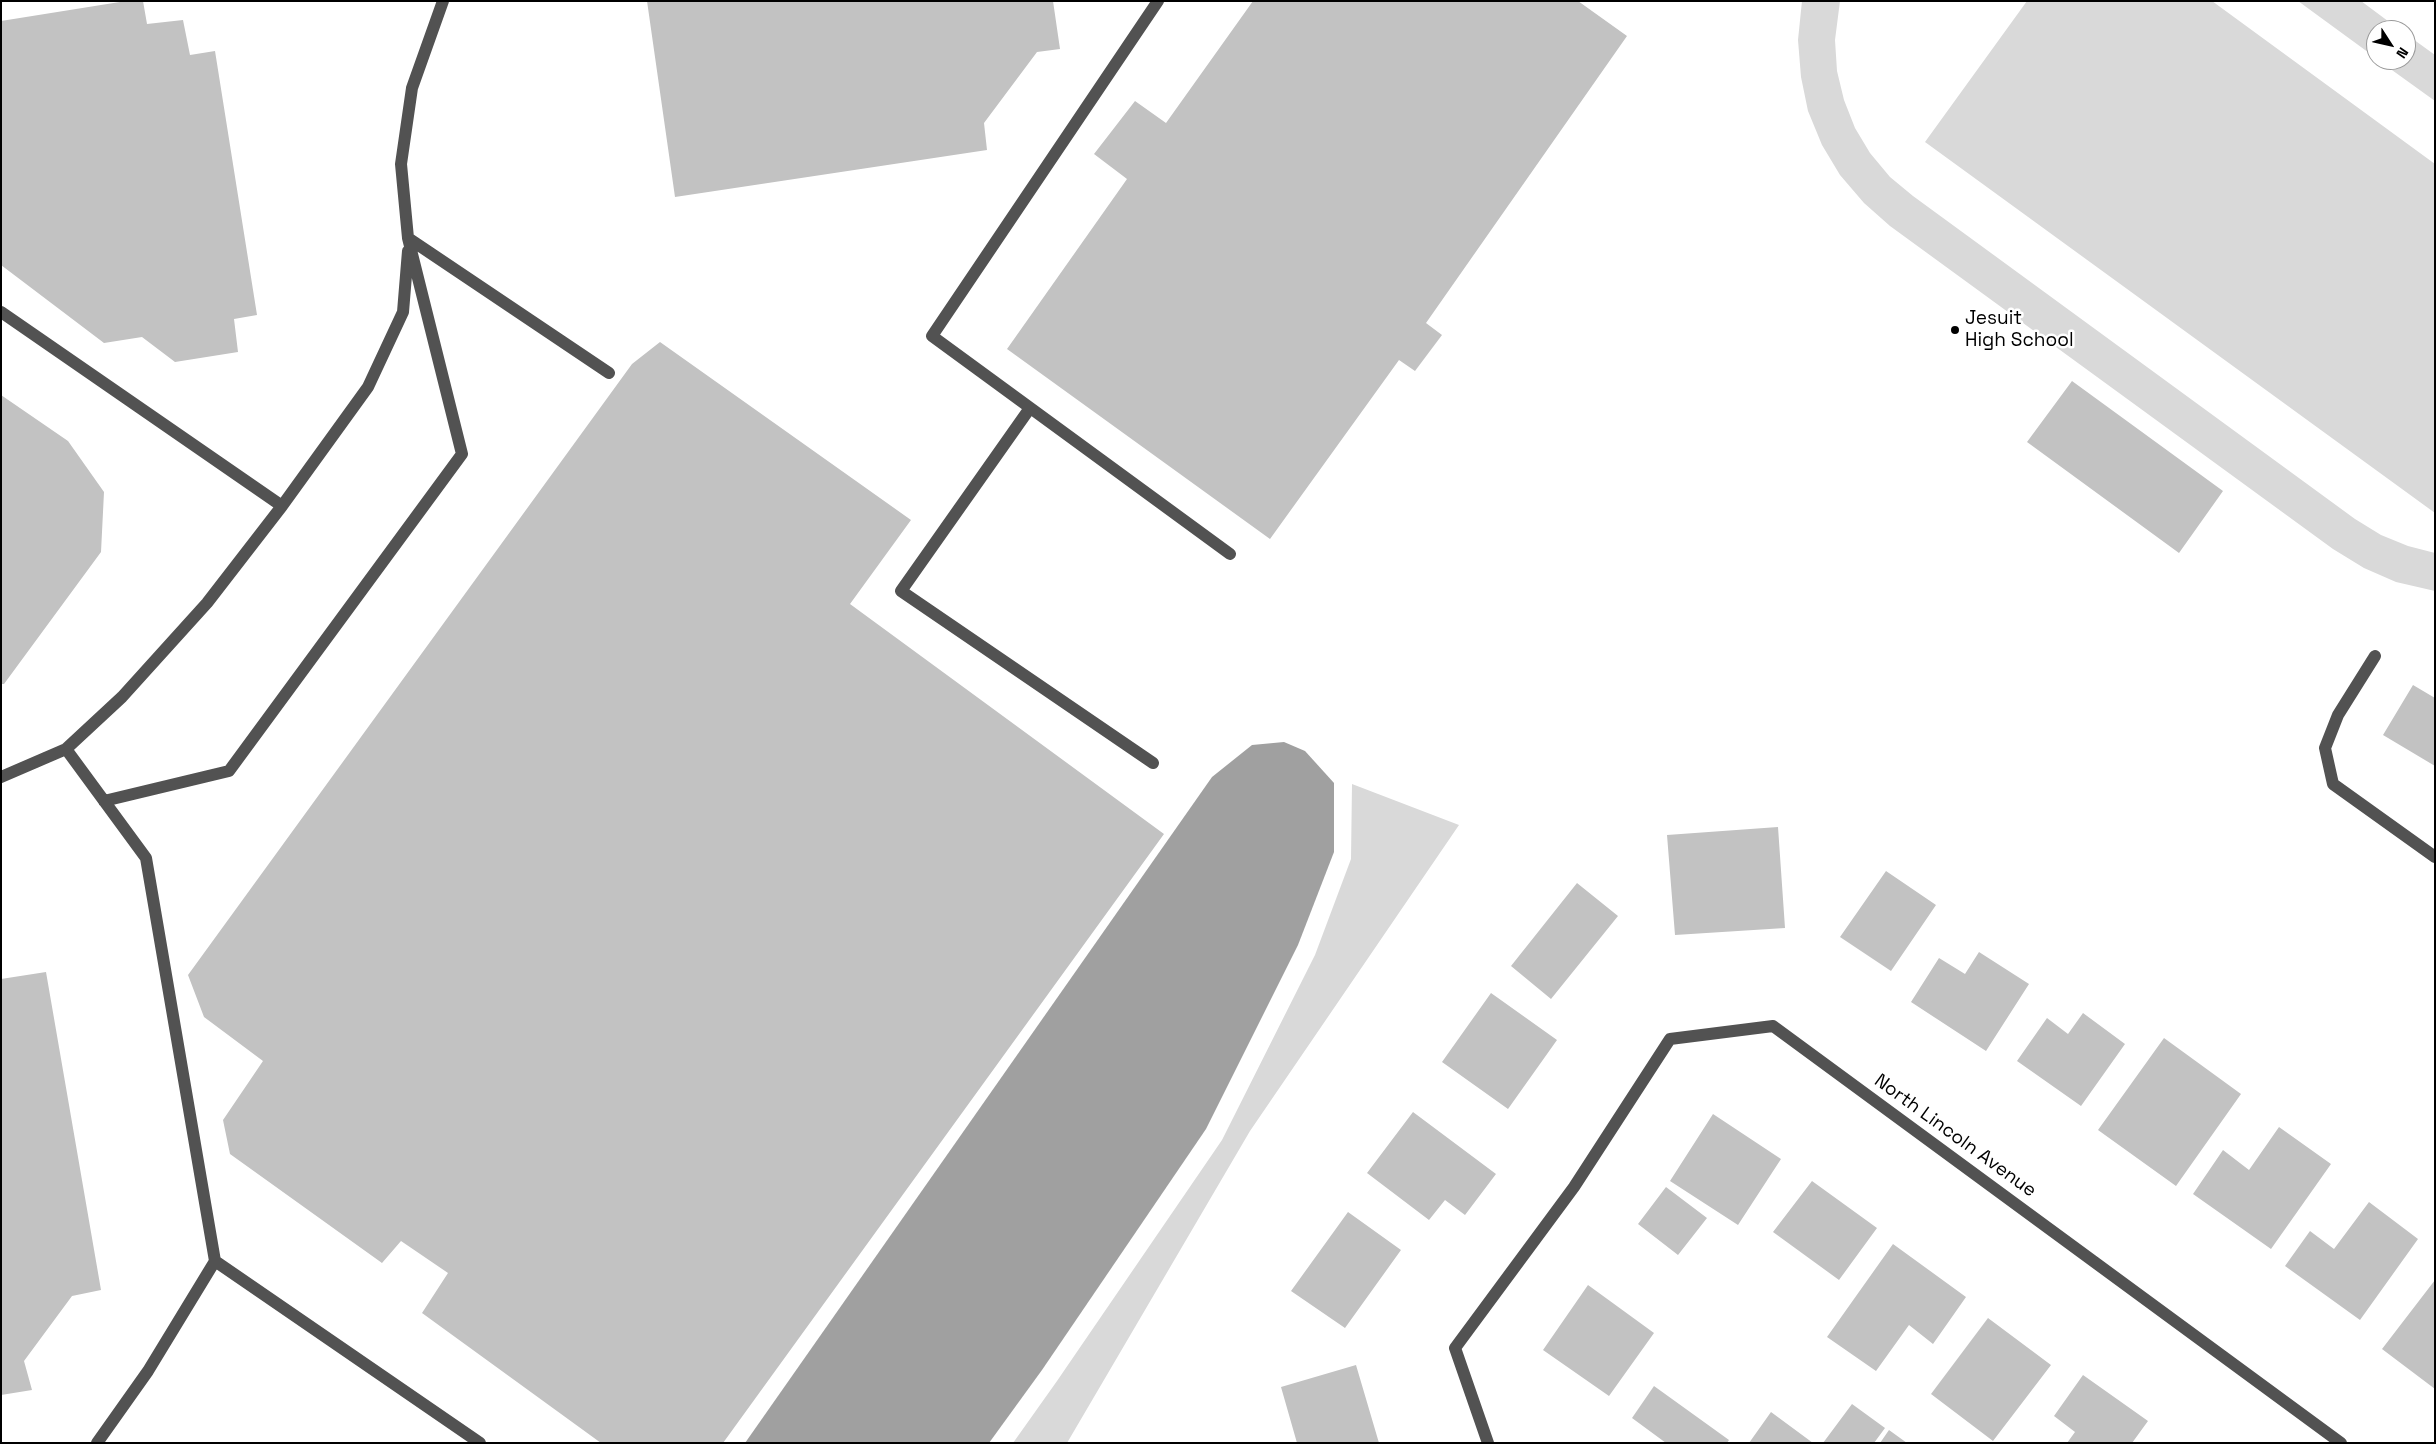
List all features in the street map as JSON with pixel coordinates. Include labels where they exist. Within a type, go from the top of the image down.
[{"type":"street","points":[[104,800],[229,771],[462,454],[408,238],[401,164],[412,88],[443,1]]},
{"type":"street","points":[[1158,1],[932,336],[1230,554]]},
{"type":"street","points":[[408,238],[609,373]]},
{"type":"street","points":[[1,777],[66,749],[122,697],[207,603],[282,506],[368,387],[403,312],[408,238]]},
{"type":"street","points":[[1,312],[282,506]]},
{"type":"street","points":[[1030,408],[901,591],[1153,764]]},
{"type":"street","points":[[2375,656],[2338,715],[2325,748],[2333,784],[2435,857]]},
{"type":"street","points":[[66,749],[146,858],[215,1261],[148,1372],[97,1443]]},
{"type":"street","name":"North Lincoln Avenue","points":[[1488,1443],[1455,1348],[1574,1187],[1670,1039],[1773,1026],[2340,1443]]},
{"type":"street","points":[[215,1261],[480,1443]]},
{"type":"shaded area","points":[[1802,1],[1840,1],[1835,40],[1837,71],[1844,100],[1855,128],[1870,153],[1890,177],[1913,196],[2355,519],[2381,535],[2408,546],[2435,553],[2435,591],[2396,582],[2364,568],[2333,549],[1890,226],[1864,203],[1840,175],[1822,145],[1808,111],[1801,77],[1798,40]]},
{"type":"shaded area","points":[[2027,1],[2212,1],[2435,164],[2435,513],[1925,142]]},
{"type":"shaded area","points":[[2298,1],[2361,1],[2387,20],[2366,20],[2366,51]]},
{"type":"shaded area","points":[[2416,41],[2435,55],[2435,101],[2392,70],[2416,70]]},
{"type":"shaded area","points":[[1284,742],[1305,751],[1334,783],[1334,852],[1298,945],[1206,1129],[1042,1370],[989,1443],[745,1443],[1212,777],[1252,745]]},
{"type":"shaded area","points":[[1352,784],[1459,825],[1250,1131],[1067,1443],[1013,1443],[1222,1140],[1315,955],[1351,859]]},
{"type":"building","points":[[126,1],[143,1],[147,24],[183,20],[190,55],[215,51],[257,315],[234,319],[238,352],[175,362],[142,337],[104,343],[1,265],[1,21]]},
{"type":"building","points":[[647,1],[1053,1],[1060,49],[1037,52],[984,123],[987,150],[675,197]]},
{"type":"building","points":[[1253,1],[1578,1],[1627,36],[1426,323],[1442,335],[1415,371],[1399,360],[1270,539],[1007,349],[1127,179],[1094,154],[1135,101],[1166,123]]},
{"type":"building","points":[[660,342],[911,520],[850,604],[1164,834],[723,1443],[601,1443],[422,1313],[448,1273],[401,1241],[382,1263],[230,1154],[223,1120],[263,1061],[204,1017],[188,975],[632,364]]},
{"type":"building","points":[[2072,381],[2223,491],[2179,553],[2027,442]]},
{"type":"building","points":[[1,395],[68,441],[104,492],[101,552],[4,684],[1,684]]},
{"type":"building","points":[[2413,685],[2435,698],[2435,766],[2383,735]]},
{"type":"building","points":[[1778,827],[1785,928],[1675,935],[1667,835]]},
{"type":"building","points":[[1886,871],[1936,905],[1891,971],[1840,937]]},
{"type":"building","points":[[1577,883],[1618,916],[1551,999],[1511,966]]},
{"type":"building","points":[[1979,952],[2029,984],[1986,1051],[1911,1002],[1939,958],[1965,974]]},
{"type":"building","points":[[46,972],[101,1290],[72,1296],[24,1361],[32,1390],[1,1395],[1,979]]},
{"type":"building","points":[[1491,993],[1557,1040],[1508,1109],[1442,1062]]},
{"type":"building","points":[[2083,1013],[2125,1044],[2081,1106],[2017,1061],[2047,1018],[2068,1034]]},
{"type":"building","points":[[2164,1038],[2241,1094],[2176,1186],[2098,1130]]},
{"type":"building","points":[[1413,1112],[1496,1174],[1465,1215],[1445,1200],[1429,1220],[1367,1173]]},
{"type":"building","points":[[1713,1114],[1781,1159],[1738,1225],[1670,1181]]},
{"type":"building","points":[[2279,1127],[2331,1164],[2271,1249],[2193,1194],[2223,1150],[2249,1170]]},
{"type":"building","points":[[1812,1181],[1877,1228],[1839,1280],[1773,1232]]},
{"type":"building","points":[[1666,1187],[1707,1218],[1678,1255],[1638,1224]]},
{"type":"building","points":[[2369,1202],[2418,1239],[2360,1320],[2285,1266],[2310,1231],[2334,1249]]},
{"type":"building","points":[[1348,1212],[1401,1250],[1345,1328],[1291,1291]]},
{"type":"building","points":[[1893,1244],[1966,1297],[1933,1344],[1909,1325],[1876,1371],[1827,1337]]},
{"type":"building","points":[[2435,1280],[2435,1389],[2382,1349]]},
{"type":"building","points":[[1588,1285],[1654,1333],[1609,1396],[1543,1350]]},
{"type":"building","points":[[1988,1318],[2051,1365],[1993,1441],[1931,1394]]},
{"type":"building","points":[[1356,1365],[1379,1443],[1297,1443],[1281,1387]]},
{"type":"building","points":[[2083,1375],[2148,1421],[2132,1443],[2067,1443],[2075,1432],[2054,1416]]},
{"type":"building","points":[[1654,1386],[1729,1440],[1727,1443],[1666,1443],[1632,1418]]},
{"type":"building","points":[[1852,1404],[1885,1428],[1874,1443],[1823,1443]]},
{"type":"building","points":[[1771,1412],[1813,1443],[1749,1443]]},
{"type":"building","points":[[1889,1430],[1907,1443],[1880,1443]]},
{"type":"place","name":"Jesuit High School","points":[[1955,330]]}]
